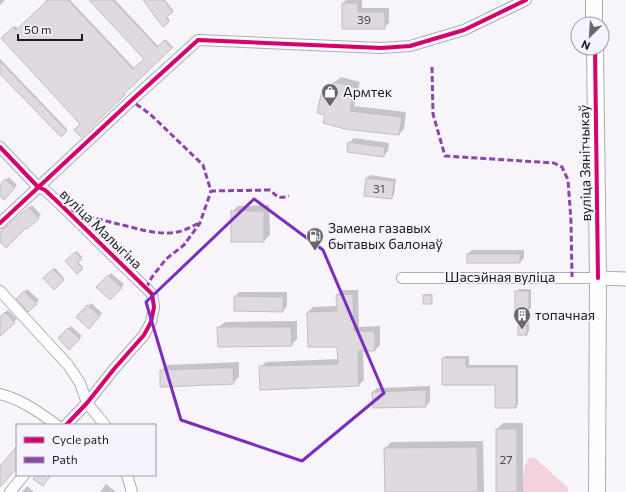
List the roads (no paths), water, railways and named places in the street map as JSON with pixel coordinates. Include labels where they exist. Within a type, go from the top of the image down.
[{"type":"main road","points":[[594,0],[594,16]]},
{"type":"main road","name":"вуліца Зянітчыкаў","points":[[595,56],[598,278],[597,492]]},
{"type":"street","points":[[0,223],[198,40],[381,48],[410,46],[464,30],[526,0]]},
{"type":"street","name":"вуліца Малыгіна","points":[[0,147],[38,187],[45,190],[152,294],[154,307],[151,322],[144,335],[87,403]]},
{"type":"street","name":"Шасэйная вуліца","points":[[402,278],[598,278]]},
{"type":"street","points":[[598,278],[626,279]]},
{"type":"street","points":[[0,291],[68,365],[80,383],[87,403],[104,424]]},
{"type":"street","points":[[0,394],[30,407],[56,424]]},
{"type":"street","points":[[67,424],[87,403]]},
{"type":"street","points":[[10,492],[23,476]]},
{"type":"street","points":[[126,476],[132,492]]},
{"type":"place","name":"Армтек","points":[[330,107]]},
{"type":"place","name":"Замена газавых бытавых балонаў","points":[[315,251]]},
{"type":"place","name":"топачная","points":[[522,330]]}]
